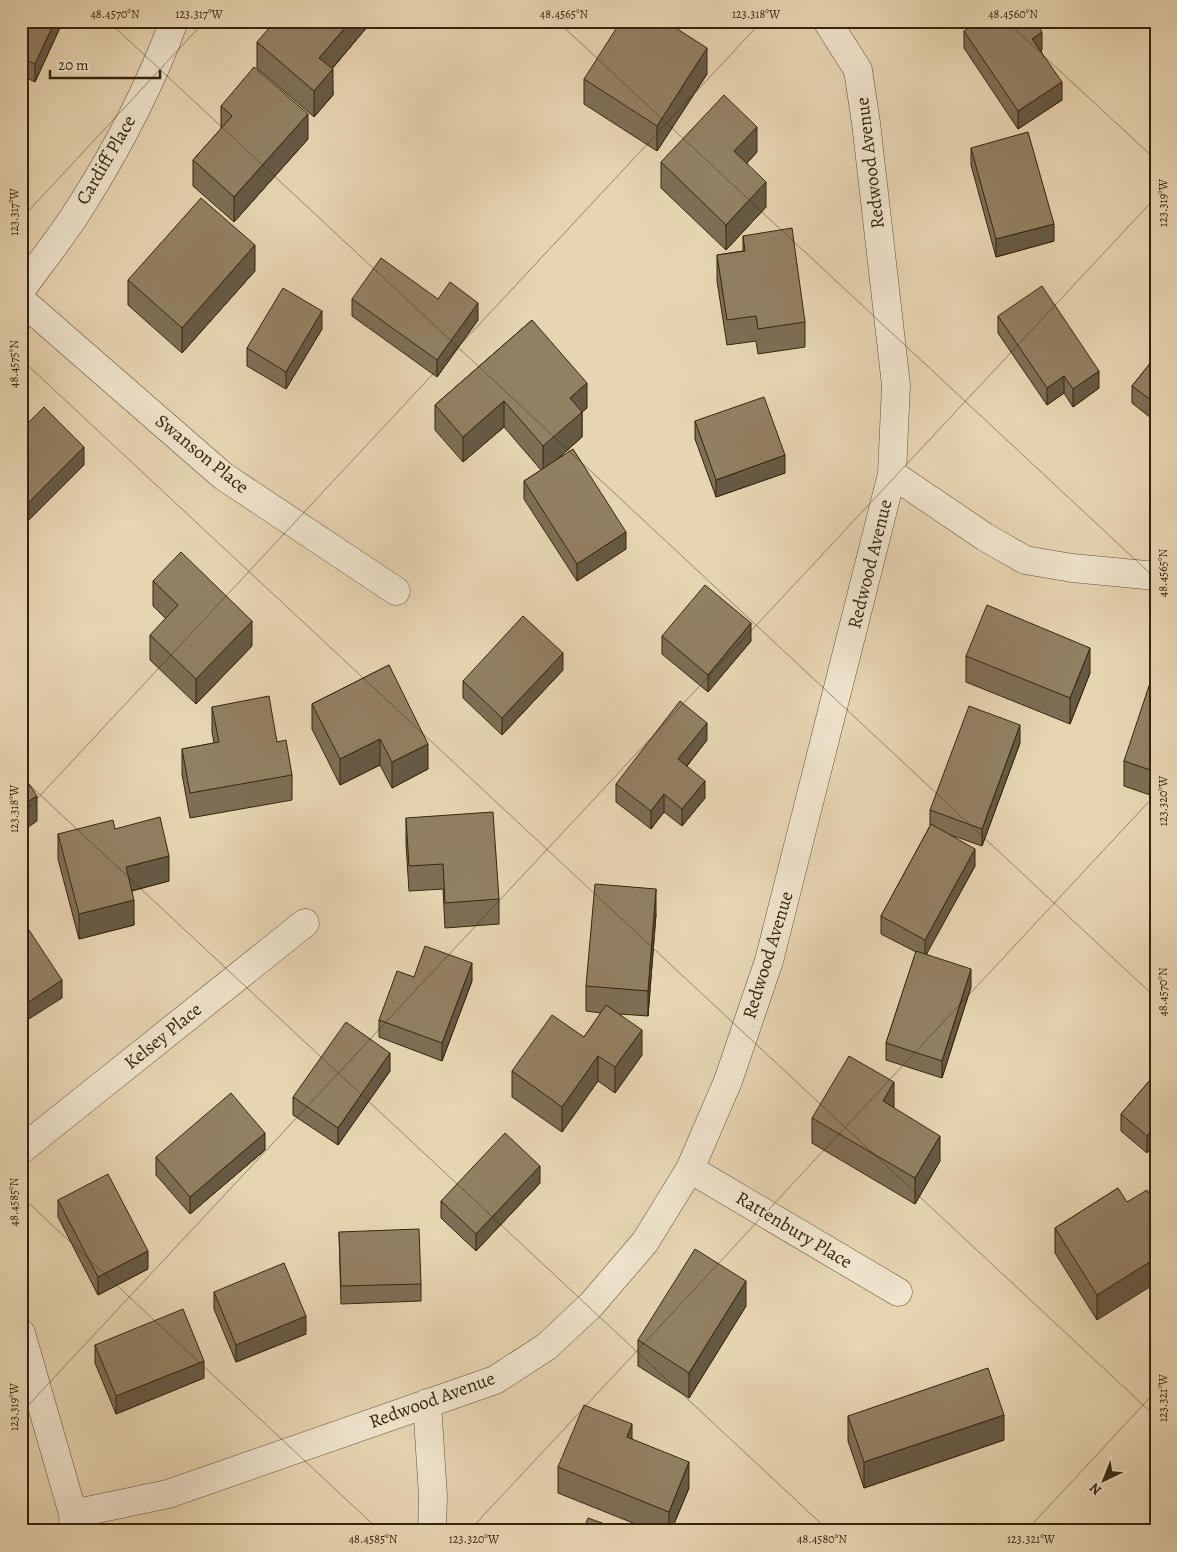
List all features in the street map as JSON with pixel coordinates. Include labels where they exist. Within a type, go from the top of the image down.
[{"type":"street","name":"Cardiff Place","points":[[21,290],[86,198],[129,122],[164,48],[174,21]]},
{"type":"street","name":"Redwood Avenue","points":[[74,1523],[168,1494],[495,1380],[546,1347],[591,1305],[645,1242],[690,1169],[728,1081],[770,961],[892,474],[896,384],[866,124],[858,70],[827,21]]},
{"type":"street","name":"Swanson Place","points":[[21,300],[223,476],[396,591]]},
{"type":"street","points":[[892,474],[985,537],[1025,560],[1072,568],[1156,576]]},
{"type":"street","name":"Kelsey Place","points":[[21,1150],[305,923]]},
{"type":"street","name":"Rattenbury Place","points":[[690,1169],[898,1292]]},
{"type":"street","points":[[21,1334],[74,1523]]},
{"type":"street","points":[[427,1403],[433,1496],[432,1531]]},
{"type":"building","points":[[21,21],[55,21],[35,64],[21,58]]},
{"type":"building","points":[[275,21],[351,21],[319,58],[333,69],[314,91],[257,42]]},
{"type":"building","points":[[621,21],[665,21],[707,48],[657,126],[584,79]]},
{"type":"building","points":[[979,21],[1035,21],[1042,32],[1032,39],[1062,82],[1018,111],[964,31]]},
{"type":"building","points":[[254,67],[308,114],[234,197],[193,160],[232,116],[221,106]]},
{"type":"building","points":[[724,95],[757,127],[734,151],[766,182],[726,225],[661,162]]},
{"type":"building","points":[[1028,132],[1054,224],[996,239],[971,148]]},
{"type":"building","points":[[201,198],[255,245],[182,328],[128,280]]},
{"type":"building","points":[[792,228],[805,322],[758,329],[756,316],[727,320],[717,255],[745,251],[743,236]]},
{"type":"building","points":[[381,258],[438,299],[450,282],[478,303],[437,360],[352,299]]},
{"type":"building","points":[[1042,286],[1099,371],[1073,389],[1064,376],[1047,388],[998,316]]},
{"type":"building","points":[[283,288],[322,311],[286,372],[247,348]]},
{"type":"building","points":[[532,320],[587,383],[570,398],[582,412],[543,446],[504,401],[463,437],[435,405]]},
{"type":"building","points":[[1156,356],[1156,404],[1132,386]]},
{"type":"building","points":[[764,397],[785,455],[716,480],[695,421]]},
{"type":"building","points":[[44,407],[84,447],[21,510],[21,430]]},
{"type":"building","points":[[573,449],[626,532],[577,564],[524,481]]},
{"type":"building","points":[[181,552],[252,621],[196,679],[150,635],[178,605],[153,581]]},
{"type":"building","points":[[705,585],[751,623],[708,675],[662,636]]},
{"type":"building","points":[[987,605],[1090,648],[1070,698],[966,656]]},
{"type":"building","points":[[523,616],[563,653],[502,718],[463,681]]},
{"type":"building","points":[[389,665],[428,744],[392,762],[380,739],[340,759],[312,704]]},
{"type":"building","points":[[1150,683],[1156,685],[1156,772],[1124,761]]},
{"type":"building","points":[[269,696],[277,742],[286,740],[292,775],[190,793],[182,749],[219,742],[212,707]]},
{"type":"building","points":[[680,701],[707,723],[678,759],[705,781],[682,809],[664,794],[651,811],[616,784]]},
{"type":"building","points":[[969,706],[1020,725],[982,829],[930,810]]},
{"type":"building","points":[[21,772],[37,796],[21,806]]},
{"type":"building","points":[[493,812],[499,899],[445,903],[443,864],[409,866],[406,818]]},
{"type":"building","points":[[160,817],[169,856],[126,867],[134,900],[79,914],[58,834],[113,820],[115,829]]},
{"type":"building","points":[[931,824],[975,849],[925,940],[881,916]]},
{"type":"building","points":[[595,884],[656,889],[648,991],[586,986]]},
{"type":"building","points":[[21,918],[62,980],[21,1007]]},
{"type":"building","points":[[425,946],[472,963],[442,1043],[379,1020],[397,971],[414,977]]},
{"type":"building","points":[[916,951],[971,969],[942,1061],[886,1043]]},
{"type":"building","points":[[606,1005],[642,1030],[615,1067],[598,1056],[562,1107],[512,1071],[552,1015],[584,1037]]},
{"type":"building","points":[[346,1022],[390,1053],[338,1128],[293,1097]]},
{"type":"building","points":[[849,1056],[894,1082],[883,1101],[940,1136],[915,1178],[812,1118]]},
{"type":"building","points":[[1156,1073],[1156,1125],[1147,1136],[1121,1114]]},
{"type":"building","points":[[231,1093],[265,1133],[190,1197],[156,1157]]},
{"type":"building","points":[[505,1133],[540,1166],[476,1234],[441,1201]]},
{"type":"building","points":[[108,1174],[148,1251],[98,1277],[58,1200]]},
{"type":"building","points":[[1118,1188],[1127,1202],[1147,1190],[1156,1205],[1156,1258],[1097,1295],[1055,1228]]},
{"type":"building","points":[[419,1229],[421,1284],[341,1286],[339,1232]]},
{"type":"building","points":[[695,1249],[746,1281],[689,1373],[638,1340]]},
{"type":"building","points":[[284,1263],[306,1316],[236,1345],[214,1292]]},
{"type":"building","points":[[183,1309],[204,1361],[116,1396],[95,1345]]},
{"type":"building","points":[[988,1368],[1004,1415],[864,1462],[848,1416]]},
{"type":"building","points":[[584,1405],[632,1424],[627,1437],[689,1462],[669,1512],[558,1467]]},
{"type":"building","points":[[588,1518],[624,1531],[583,1531]]}]
